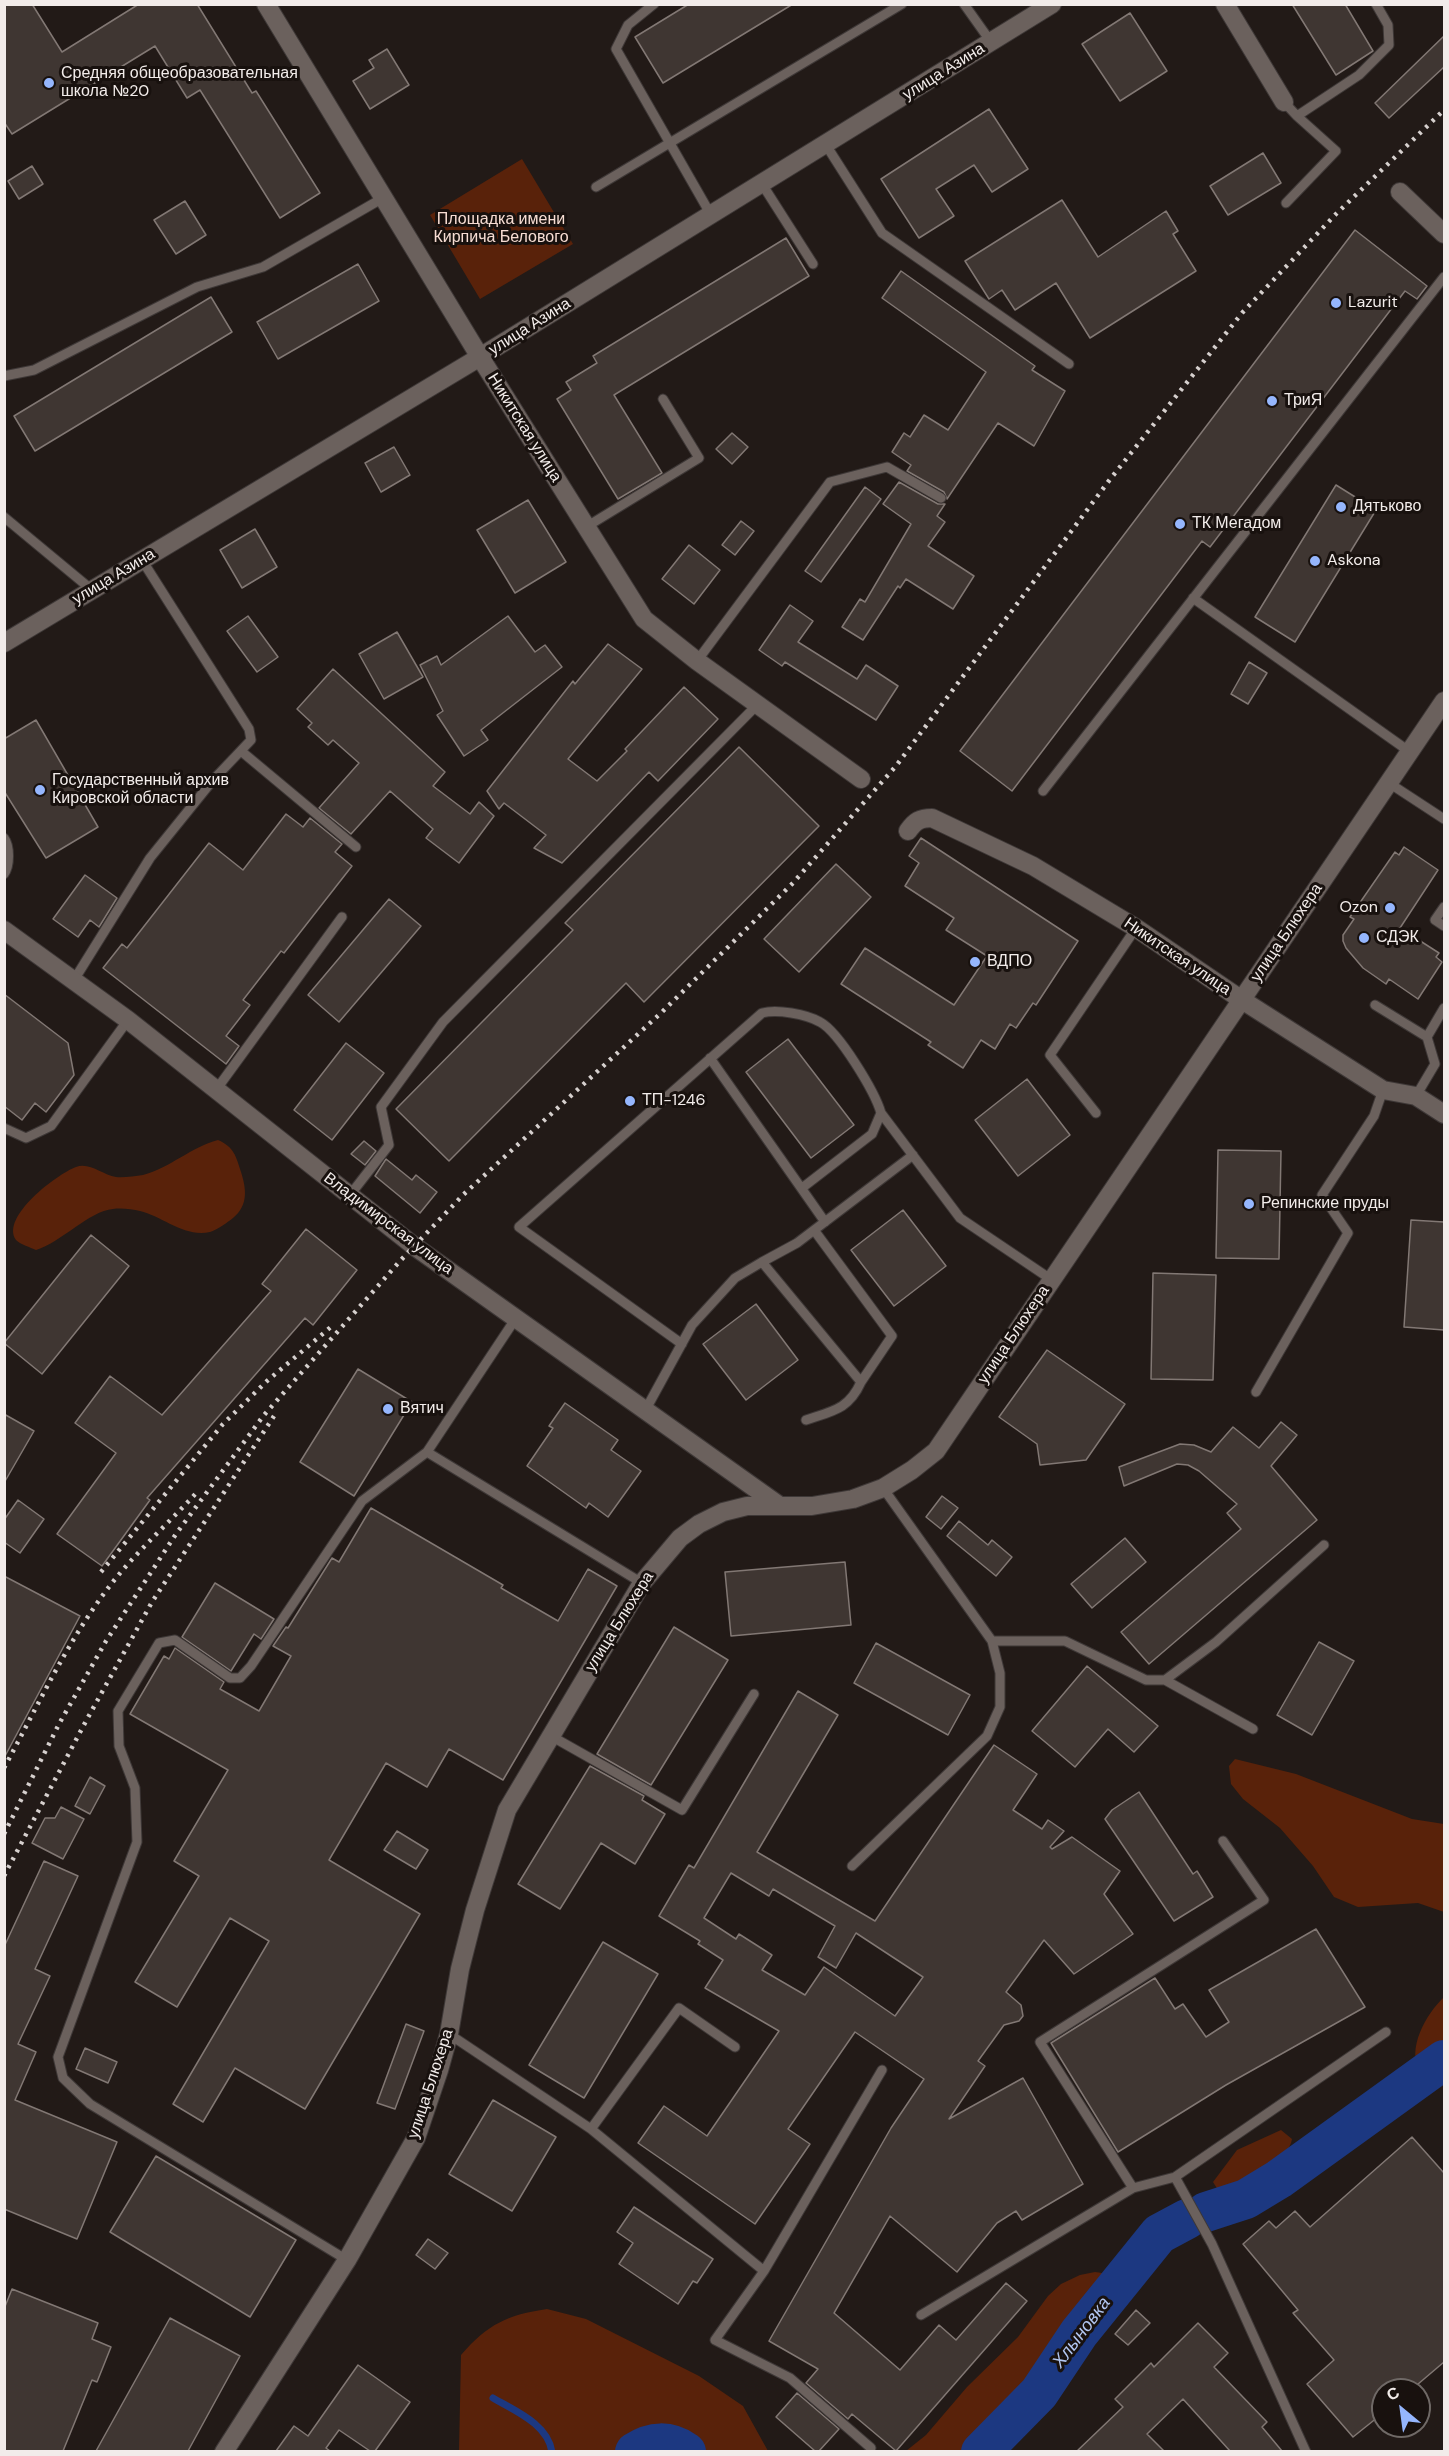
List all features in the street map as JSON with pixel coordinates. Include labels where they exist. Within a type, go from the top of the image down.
[{"type":"street","name":"Никитская улица","points":[[266,4],[480,357],[644,619],[697,661],[861,779]]},
{"type":"street","name":"улица Азина","points":[[4,643],[480,357],[1052,4]]},
{"type":"street","points":[[1225,4],[1284,102]]},
{"type":"street","points":[[1400,192],[1444,234]]},
{"type":"street","name":"улица Блюхера","points":[[224,2451],[347,2260],[416,2138],[449,2034],[460,1969],[489,1860],[507,1810],[642,1583],[680,1538],[699,1524],[723,1512],[747,1506],[823,1504],[853,1499],[883,1488],[912,1470],[936,1451],[1444,701]]},
{"type":"street","name":"Никитская улица","points":[[908,831],[913,823],[921,818],[932,818],[1033,866],[1136,928],[1242,1000],[1383,1090],[1416,1096],[1444,1114]]},
{"type":"street","name":"Владимирская улица","points":[[4,930],[128,1020],[414,1246],[780,1506]]},
{"type":"lane","points":[[654,4],[628,25],[616,49],[711,215]]},
{"type":"lane","points":[[596,187],[903,4]]},
{"type":"lane","points":[[964,4],[991,42]]},
{"type":"lane","points":[[1297,116],[1359,75],[1389,45],[1388,25],[1376,4]]},
{"type":"lane","points":[[1284,102],[1336,151],[1286,202]]},
{"type":"lane","points":[[826,145],[882,233],[1069,364]]},
{"type":"lane","points":[[762,184],[813,264]]},
{"type":"lane","points":[[4,376],[34,370],[197,287],[263,267],[383,198]]},
{"type":"lane","points":[[1042,791],[1444,277]]},
{"type":"lane","points":[[586,527],[699,458],[663,399]]},
{"type":"lane","points":[[697,661],[830,482],[887,467],[940,498]]},
{"type":"lane","points":[[4,517],[92,590]]},
{"type":"lane","points":[[74,980],[150,858],[213,780],[251,740],[249,729],[142,560]]},
{"type":"lane","points":[[1193,598],[1410,752]]},
{"type":"lane","points":[[350,1195],[389,1145],[381,1107],[443,1022],[758,704]]},
{"type":"lane","points":[[241,751],[356,847]]},
{"type":"lane","points":[[1389,783],[1444,819]]},
{"type":"lane","points":[[4,838],[8,843],[8,870],[4,874]]},
{"type":"lane","points":[[1444,907],[1436,920],[1444,926]]},
{"type":"lane","points":[[216,1090],[342,917]]},
{"type":"lane","points":[[1096,1113],[1050,1055],[1136,928]]},
{"type":"lane","points":[[1375,1005],[1427,1037],[1435,1064],[1416,1096]]},
{"type":"lane","points":[[1427,1037],[1444,1008]]},
{"type":"lane","points":[[682,1344],[519,1227],[762,1013],[774,1010],[819,1022],[829,1029],[869,1083],[881,1113],[960,1218],[1052,1280]]},
{"type":"lane","points":[[4,1128],[26,1138],[51,1126],[128,1020]]},
{"type":"lane","points":[[710,1058],[825,1222]]},
{"type":"lane","points":[[1256,1392],[1348,1233],[1322,1195],[1374,1116],[1383,1090]]},
{"type":"lane","points":[[802,1188],[872,1134],[881,1113]]},
{"type":"lane","points":[[646,1409],[692,1325],[735,1278],[797,1243],[913,1155]]},
{"type":"lane","points":[[806,1420],[842,1408],[856,1394],[892,1336],[814,1230]]},
{"type":"lane","points":[[762,1263],[861,1383]]},
{"type":"lane","points":[[347,2260],[90,2104],[63,2078],[58,2057],[137,1842],[135,1788],[119,1746],[118,1711],[159,1643],[175,1640],[230,1678],[240,1678],[251,1666],[362,1502],[427,1452],[516,1318]]},
{"type":"lane","points":[[427,1452],[642,1583]]},
{"type":"lane","points":[[852,1866],[987,1736],[1000,1707],[1000,1673],[992,1641],[883,1488]]},
{"type":"lane","points":[[1165,1680],[1216,1642],[1324,1545]]},
{"type":"lane","points":[[992,1641],[1065,1641],[1146,1680],[1165,1680],[1253,1729]]},
{"type":"lane","points":[[550,1736],[681,1810],[754,1694]]},
{"type":"lane","points":[[1133,2188],[1040,2042],[1264,1900],[1223,1841]]},
{"type":"lane","points":[[591,2129],[679,2008],[735,2047]]},
{"type":"lane","points":[[921,2315],[1133,2188],[1174,2177],[1386,2032]]},
{"type":"lane","points":[[449,2034],[591,2129],[764,2271]]},
{"type":"lane","points":[[871,2448],[790,2378],[715,2340],[764,2271],[882,2070]]},
{"type":"lane","points":[[1174,2177],[1212,2244],[1306,2451]]},
{"type":"green space","name":"Площадка имени Кирпича Белового","points":[[522,159],[573,244],[480,299],[430,215]]},
{"type":"green space","points":[[218,1140],[228,1146],[236,1157],[243,1178],[245,1196],[238,1213],[216,1230],[192,1232],[140,1211],[116,1209],[94,1215],[36,1250],[16,1240],[13,1231],[16,1220],[23,1209],[44,1187],[67,1171],[86,1166],[116,1177],[143,1175]]},
{"type":"green space","points":[[1235,1759],[1296,1774],[1412,1819],[1444,1824],[1444,1912],[1418,1903],[1358,1907],[1334,1897],[1313,1866],[1280,1828],[1243,1799],[1231,1784],[1229,1766]]},
{"type":"green space","points":[[1444,1997],[1444,2081],[1433,2082],[1425,2079],[1420,2073],[1415,2053],[1425,2022]]},
{"type":"green space","points":[[1281,2130],[1292,2139],[1290,2146],[1277,2163],[1249,2185],[1230,2192],[1218,2190],[1213,2182],[1237,2150]]},
{"type":"green space","points":[[1095,2272],[1110,2275],[1118,2283],[1121,2305],[1117,2316],[1003,2451],[906,2451],[926,2435],[967,2387],[1018,2337],[1048,2296],[1061,2284],[1080,2275]]},
{"type":"green space","points":[[547,2309],[586,2319],[699,2376],[743,2406],[768,2451],[459,2451],[461,2355],[480,2336],[499,2323],[520,2314]]},
{"type":"building","name":"Средняя общеобразовательная школа №20","points":[[4,4],[32,4],[62,52],[139,4],[197,4],[252,93],[256,91],[320,193],[280,218],[200,90],[187,98],[155,46],[12,134],[4,122]]},
{"type":"building","points":[[689,4],[793,4],[663,83],[635,37]]},
{"type":"building","points":[[1292,4],[1345,4],[1373,51],[1336,75]]},
{"type":"building","points":[[1130,13],[1167,71],[1120,101],[1082,44]]},
{"type":"building","points":[[1444,36],[1444,67],[1389,118],[1375,103]]},
{"type":"building","points":[[387,49],[409,85],[370,109],[353,81],[374,68],[369,60]]},
{"type":"building","points":[[989,109],[1028,169],[992,192],[974,165],[936,189],[954,216],[919,238],[881,179]]},
{"type":"building","points":[[1263,153],[1281,183],[1228,215],[1210,186]]},
{"type":"building","points":[[32,166],[43,184],[19,199],[8,181]]},
{"type":"building","points":[[1062,200],[1098,257],[1166,211],[1178,231],[1173,234],[1196,271],[1090,338],[1056,283],[1015,310],[1002,290],[989,299],[965,261]]},
{"type":"building","points":[[185,201],[206,235],[176,254],[154,220]]},
{"type":"building","name":"ТК Мегадом","points":[[1355,230],[1427,286],[1417,299],[1405,291],[1210,547],[1202,541],[1012,791],[960,751]]},
{"type":"building","points":[[786,238],[809,276],[614,395],[662,473],[618,499],[557,399],[571,390],[566,382],[597,363],[593,356]]},
{"type":"building","points":[[358,264],[379,301],[278,359],[257,322]]},
{"type":"building","points":[[901,271],[1035,366],[1032,370],[1065,391],[1034,446],[998,423],[947,499],[944,492],[907,471],[911,465],[892,452],[904,433],[910,437],[924,415],[948,430],[986,372],[882,298]]},
{"type":"building","points":[[211,297],[232,332],[35,451],[14,416]]},
{"type":"building","points":[[732,433],[748,447],[732,464],[716,449]]},
{"type":"building","points":[[394,447],[410,475],[381,492],[365,463]]},
{"type":"building","points":[[899,482],[938,504],[945,504],[937,516],[945,522],[928,546],[974,576],[953,609],[906,579],[900,588],[898,586],[863,640],[842,627],[860,599],[865,602],[911,524],[883,504]]},
{"type":"building","points":[[1336,485],[1376,510],[1295,642],[1255,617]]},
{"type":"building","points":[[865,487],[881,499],[821,582],[805,571]]},
{"type":"building","points":[[528,500],[566,562],[515,593],[477,530]]},
{"type":"building","points":[[741,521],[754,531],[735,555],[722,545]]},
{"type":"building","points":[[255,529],[277,567],[242,588],[220,550]]},
{"type":"building","points":[[689,545],[720,570],[694,604],[662,579]]},
{"type":"building","points":[[790,605],[813,621],[798,642],[857,679],[866,665],[898,686],[876,720],[785,662],[782,666],[759,650]]},
{"type":"building","points":[[248,616],[278,657],[257,672],[227,631]]},
{"type":"building","points":[[508,616],[535,652],[545,645],[562,667],[481,730],[488,740],[464,756],[437,715],[443,711],[420,665],[437,656],[441,665]]},
{"type":"building","points":[[397,632],[423,677],[384,699],[359,654]]},
{"type":"building","points":[[608,644],[642,669],[568,759],[597,781],[684,687],[718,719],[658,781],[649,772],[562,863],[534,848],[546,835],[504,803],[499,809],[487,791],[573,681],[575,684]]},
{"type":"building","points":[[1249,662],[1267,673],[1248,704],[1231,694]]},
{"type":"building","points":[[333,669],[445,772],[433,786],[470,814],[479,802],[494,816],[459,863],[426,838],[433,829],[390,791],[351,834],[319,808],[359,763],[333,740],[328,745],[308,727],[312,723],[297,709]]},
{"type":"building","points":[[36,720],[98,827],[46,858],[4,791],[4,739]]},
{"type":"building","points":[[739,747],[819,826],[644,1002],[626,983],[449,1161],[396,1109],[573,930],[565,923]]},
{"type":"building","points":[[286,814],[303,827],[310,818],[342,844],[335,852],[352,866],[284,953],[281,951],[243,1000],[250,1005],[226,1036],[239,1046],[226,1064],[103,968],[122,944],[127,948],[209,843],[243,870]]},
{"type":"building","points":[[921,838],[1078,941],[1036,1005],[1033,1003],[1016,1028],[1010,1024],[995,1049],[981,1040],[963,1068],[928,1045],[931,1042],[841,984],[865,948],[954,1005],[987,956],[946,930],[954,918],[905,886],[919,863],[909,856]]},
{"type":"building","points":[[1404,847],[1438,870],[1400,928],[1439,953],[1436,957],[1442,962],[1418,999],[1389,979],[1386,984],[1363,968],[1343,941],[1343,935],[1354,919],[1350,917],[1395,852],[1399,855]]},
{"type":"building","points":[[836,864],[871,897],[799,972],[764,939]]},
{"type":"building","points":[[85,875],[117,898],[99,927],[90,920],[78,937],[53,919]]},
{"type":"building","points":[[389,899],[421,926],[339,1022],[308,995]]},
{"type":"building","points":[[4,994],[68,1043],[74,1075],[46,1112],[35,1103],[22,1120],[4,1106]]},
{"type":"building","points":[[788,1039],[854,1125],[811,1158],[746,1072]]},
{"type":"building","points":[[346,1043],[384,1073],[332,1140],[294,1110]]},
{"type":"building","points":[[1027,1079],[1070,1135],[1018,1176],[975,1120]]},
{"type":"building","points":[[364,1141],[376,1151],[365,1165],[351,1154]]},
{"type":"building","name":"Репинские пруды","points":[[1218,1150],[1281,1151],[1279,1259],[1216,1258]]},
{"type":"building","points":[[386,1159],[412,1180],[416,1175],[437,1192],[420,1213],[375,1176]]},
{"type":"building","points":[[903,1210],[946,1266],[894,1306],[851,1250]]},
{"type":"building","points":[[1411,1220],[1444,1222],[1444,1330],[1404,1327]]},
{"type":"building","points":[[306,1229],[357,1270],[313,1325],[305,1318],[147,1498],[150,1500],[102,1566],[57,1534],[116,1453],[75,1423],[110,1376],[162,1415],[271,1291],[262,1284]]},
{"type":"building","points":[[91,1235],[129,1266],[42,1374],[4,1343]]},
{"type":"building","points":[[1153,1273],[1216,1275],[1213,1380],[1151,1379]]},
{"type":"building","points":[[756,1304],[798,1360],[746,1400],[703,1344]]},
{"type":"building","points":[[1047,1350],[1125,1404],[1086,1460],[1040,1465],[1037,1444],[999,1417]]},
{"type":"building","points":[[358,1369],[412,1402],[354,1496],[300,1462]]},
{"type":"building","points":[[565,1403],[618,1440],[611,1450],[641,1471],[608,1517],[589,1503],[586,1508],[527,1466],[553,1428],[549,1426]]},
{"type":"building","points":[[4,1414],[34,1431],[4,1483]]},
{"type":"building","points":[[1281,1422],[1297,1435],[1271,1466],[1317,1520],[1149,1664],[1121,1632],[1241,1529],[1227,1513],[1237,1504],[1199,1471],[1188,1465],[1177,1464],[1124,1486],[1119,1467],[1180,1444],[1194,1445],[1211,1452],[1233,1427],[1259,1448]]},
{"type":"building","points":[[942,1496],[958,1508],[941,1529],[926,1517]]},
{"type":"building","points":[[18,1500],[44,1519],[20,1553],[4,1542],[4,1520]]},
{"type":"building","points":[[371,1508],[503,1585],[501,1588],[558,1621],[588,1569],[617,1586],[503,1780],[449,1749],[427,1787],[386,1763],[329,1860],[420,1914],[305,2109],[235,2068],[203,2122],[173,2104],[269,1941],[230,1918],[177,2007],[135,1982],[199,1876],[174,1861],[228,1770],[130,1714],[164,1656],[169,1659],[175,1648],[224,1682],[220,1689],[259,1711],[291,1656],[273,1646],[286,1627],[288,1628],[332,1558],[339,1562]]},
{"type":"building","points":[[959,1521],[988,1545],[992,1540],[1012,1557],[996,1576],[947,1536]]},
{"type":"building","points":[[1125,1538],[1146,1562],[1092,1608],[1071,1584]]},
{"type":"building","points":[[845,1562],[851,1625],[731,1636],[725,1572]]},
{"type":"building","points":[[4,1576],[80,1616],[4,1758]]},
{"type":"building","points":[[215,1583],[274,1619],[261,1639],[254,1634],[231,1671],[182,1637]]},
{"type":"building","points":[[674,1627],[728,1660],[651,1785],[597,1754]]},
{"type":"building","points":[[1319,1642],[1354,1661],[1312,1735],[1277,1715]]},
{"type":"building","points":[[876,1643],[970,1695],[948,1735],[854,1683]]},
{"type":"building","points":[[1087,1666],[1158,1726],[1134,1752],[1108,1729],[1075,1767],[1032,1731]]},
{"type":"building","points":[[798,1691],[838,1715],[757,1852],[875,1921],[994,1745],[1037,1774],[1013,1810],[1042,1829],[1048,1820],[1064,1831],[1050,1847],[1052,1849],[1072,1837],[1120,1871],[1104,1894],[1133,1934],[1074,1974],[1044,1940],[1006,1992],[1021,2005],[1023,2016],[1019,2021],[1004,2025],[978,2061],[985,2066],[949,2119],[1023,2078],[1083,2184],[1022,2220],[1016,2211],[997,2223],[957,2272],[890,2216],[834,2313],[900,2370],[939,2325],[956,2340],[1006,2283],[1027,2301],[896,2451],[852,2414],[848,2419],[806,2383],[818,2369],[769,2341],[891,2128],[924,2079],[855,2032],[788,2129],[810,2144],[755,2224],[638,2143],[664,2106],[707,2136],[779,2031],[705,1988],[723,1960],[698,1944],[700,1941],[659,1916],[689,1865],[694,1868]],"holes":[[[731,1873],[769,1896],[773,1889],[835,1926],[818,1957],[836,1968],[856,1933],[923,1977],[895,2016],[824,1967],[805,1995],[762,1970],[772,1955],[739,1934],[736,1939],[704,1918]]]},
{"type":"building","points":[[590,1766],[644,1796],[642,1800],[665,1814],[635,1864],[601,1843],[560,1909],[518,1884]]},
{"type":"building","points":[[90,1777],[105,1786],[90,1814],[75,1806]]},
{"type":"building","points":[[1139,1792],[1193,1874],[1197,1871],[1213,1897],[1174,1921],[1105,1819],[1112,1810]]},
{"type":"building","points":[[61,1807],[84,1819],[63,1859],[32,1843],[45,1818],[55,1818]]},
{"type":"building","points":[[397,1831],[428,1850],[416,1869],[384,1850]]},
{"type":"building","points":[[44,1861],[78,1876],[35,1969],[50,1976],[18,2044],[36,2052],[15,2100],[117,2142],[77,2239],[4,2209],[4,1947]]},
{"type":"building","points":[[1316,1929],[1365,2007],[1226,2085],[1118,2152],[1051,2043],[1155,1978],[1175,2009],[1183,2004],[1206,2037],[1229,2022],[1209,1990]]},
{"type":"building","points":[[603,1942],[658,1974],[584,2098],[529,2065]]},
{"type":"building","points":[[406,2024],[424,2031],[395,2109],[377,2103]]},
{"type":"building","points":[[85,2048],[117,2062],[108,2083],[76,2069]]},
{"type":"building","points":[[493,2100],[556,2137],[512,2211],[449,2174]]},
{"type":"building","points":[[1412,2137],[1444,2173],[1444,2362],[1425,2378],[1371,2378],[1371,2423],[1353,2437],[1307,2384],[1334,2360],[1293,2313],[1298,2310],[1243,2244],[1269,2221],[1276,2228],[1295,2211],[1310,2227]]},
{"type":"building","points":[[156,2156],[296,2240],[250,2317],[110,2232]]},
{"type":"building","points":[[634,2207],[713,2259],[697,2283],[693,2281],[678,2304],[619,2264],[633,2243],[617,2232]]},
{"type":"building","points":[[428,2239],[448,2253],[435,2269],[416,2255]]},
{"type":"building","points":[[12,2289],[98,2323],[92,2339],[111,2347],[97,2382],[92,2380],[63,2451],[4,2451],[4,2309]]},
{"type":"building","points":[[1136,2310],[1150,2323],[1128,2345],[1115,2334]]},
{"type":"building","points":[[170,2318],[240,2356],[188,2451],[96,2451]]},
{"type":"building","points":[[1198,2323],[1228,2353],[1214,2367],[1267,2422],[1262,2427],[1282,2451],[1230,2451],[1183,2399],[1147,2434],[1164,2451],[1077,2451],[1123,2407],[1115,2399],[1151,2363],[1154,2367]]},
{"type":"building","points":[[358,2365],[410,2402],[375,2451],[370,2451],[339,2430],[326,2448],[330,2451],[276,2451],[294,2426],[308,2436]]},
{"type":"building","points":[[797,2393],[839,2429],[819,2451],[815,2451],[776,2417]]},
{"type":"waterway","name":"Хлыновка","points":[[1206,2212],[1246,2199],[1279,2179],[1444,2060]]},
{"type":"waterway","name":"Хлыновка","points":[[981,2452],[1039,2393],[1079,2333],[1159,2234],[1187,2219]]},
{"type":"waterway","points":[[493,2398],[520,2413],[537,2426],[549,2442],[552,2452]]},
{"type":"waterway","name":"Хлыновка","points":[[635,2452],[660,2443],[673,2445],[686,2452]]},
{"type":"railway","points":[[4,1834],[59,1724],[106,1641],[176,1534],[264,1415],[400,1261],[463,1195],[662,1012],[793,883],[896,766],[1108,482],[1242,313],[1336,214],[1444,110]]},
{"type":"railway","points":[[101,1572],[223,1424],[267,1381],[332,1326]]},
{"type":"railway","points":[[4,1876],[152,1602],[274,1416]]},
{"type":"railway","points":[[4,1768],[54,1673],[96,1604],[133,1559],[199,1490]]},
{"type":"place","name":"Средняя общеобразовательная школа №20","points":[[49,83]]},
{"type":"place","name":"Lazurit","points":[[1336,303]]},
{"type":"place","name":"ТриЯ","points":[[1272,401]]},
{"type":"place","name":"Дятьково","points":[[1341,507]]},
{"type":"place","name":"ТК Мегадом","points":[[1180,524]]},
{"type":"place","name":"Askona","points":[[1315,561]]},
{"type":"place","name":"Государственный архив Кировской области","points":[[40,790]]},
{"type":"place","name":"Ozon","points":[[1390,908]]},
{"type":"place","name":"СДЭК","points":[[1364,938]]},
{"type":"place","name":"ВДПО","points":[[975,962]]},
{"type":"place","name":"ТП-1246","points":[[630,1101]]},
{"type":"place","name":"Репинские пруды","points":[[1249,1204]]},
{"type":"place","name":"Вятич","points":[[388,1409]]}]
